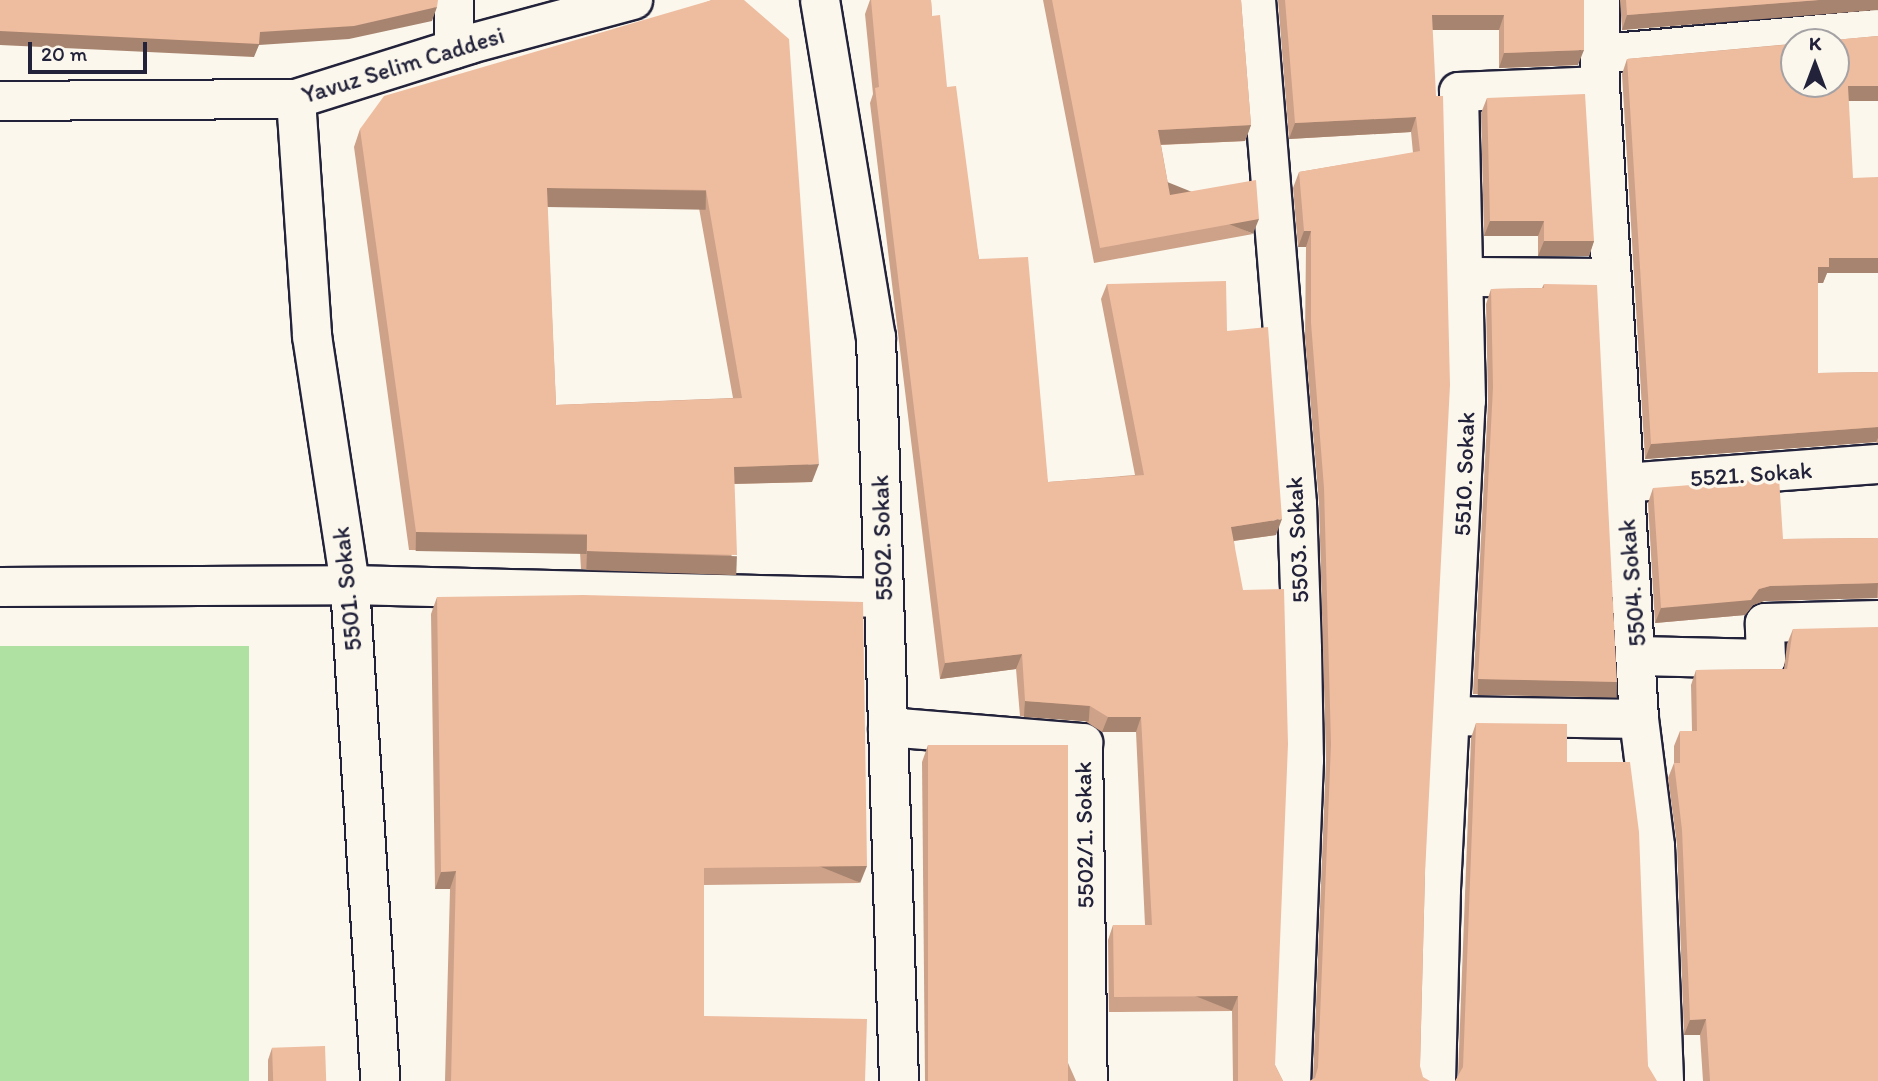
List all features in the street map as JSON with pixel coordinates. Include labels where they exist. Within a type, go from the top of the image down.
[{"type":"street","points":[[454,0],[454,49]]},
{"type":"street","name":"Yavuz Selim Caddesi","points":[[0,101],[296,99],[454,49],[633,0]]},
{"type":"street","name":"5502. Sokak","points":[[820,0],[876,337],[900,1081]]},
{"type":"street","name":"5503. Sokak","points":[[1256,0],[1297,504],[1302,649],[1304,760],[1291,1081]]},
{"type":"street","points":[[1600,0],[1601,70],[1878,29]]},
{"type":"street","name":"5510. Sokak","points":[[1436,1081],[1466,415],[1459,92],[1601,70]]},
{"type":"street","name":"5504. Sokak","points":[[1601,70],[1624,483],[1638,656],[1639,719],[1655,846],[1664,1081]]},
{"type":"street","name":"5501. Sokak","points":[[296,99],[312,336],[350,585],[380,1081]]},
{"type":"street","points":[[1464,277],[1612,278]]},
{"type":"street","name":"5521. Sokak","points":[[1624,483],[1878,464]]},
{"type":"street","points":[[0,587],[350,585],[884,598]]},
{"type":"street","points":[[1638,656],[1766,659],[1765,623],[1878,620]]},
{"type":"street","points":[[1451,716],[1639,719]]},
{"type":"street","name":"5502/1. Sokak","points":[[888,727],[1083,743],[1088,1081]]},
{"type":"green space","points":[[0,646],[249,646],[249,1081],[0,1081]]},
{"type":"building","points":[[0,0],[438,0],[437,7],[354,26],[260,32],[259,44],[0,31]]},
{"type":"building","points":[[712,0],[744,0],[789,39],[819,464],[734,467],[737,555],[587,551],[587,534],[416,532],[360,129],[384,96]],"holes":[[[547,188],[706,190],[742,398],[556,405]]]},
{"type":"building","points":[[871,0],[931,0],[932,16],[940,15],[947,87],[956,86],[979,259],[1028,257],[1048,482],[1144,475],[1107,284],[1226,281],[1227,331],[1268,327],[1282,519],[1231,527],[1243,590],[1284,589],[1288,744],[1275,1065],[1283,1081],[1238,1081],[1238,996],[1114,997],[1113,925],[1152,925],[1141,717],[1108,717],[1090,706],[1025,701],[1022,654],[945,663],[875,88],[879,87]]},
{"type":"building","points":[[1052,0],[1241,0],[1251,125],[1158,130],[1170,195],[1256,180],[1259,219],[1100,248]]},
{"type":"building","points":[[1285,0],[1584,0],[1584,50],[1504,53],[1504,15],[1432,15],[1436,96],[1443,96],[1450,385],[1425,873],[1420,1066],[1423,1077],[1430,1081],[1309,1081],[1315,1078],[1318,1067],[1331,744],[1324,488],[1311,323],[1311,231],[1304,231],[1299,172],[1420,151],[1416,117],[1295,123]]},
{"type":"building","points":[[1626,0],[1819,0],[1627,15]]},
{"type":"building","points":[[1878,36],[1878,86],[1850,86],[1850,39]]},
{"type":"building","points":[[1780,45],[1780,98],[1849,98],[1853,178],[1878,177],[1878,258],[1829,258],[1829,267],[1818,267],[1818,373],[1878,372],[1878,427],[1651,444],[1627,59]]},
{"type":"building","points":[[1585,94],[1594,241],[1544,241],[1544,221],[1490,221],[1487,98]]},
{"type":"building","points":[[1544,284],[1597,285],[1617,682],[1478,679],[1493,387],[1491,289],[1544,288]]},
{"type":"building","points":[[1779,478],[1783,539],[1878,538],[1878,583],[1770,586],[1759,589],[1751,600],[1661,608],[1653,488]]},
{"type":"building","points":[[583,595],[863,602],[867,866],[704,868],[704,1016],[867,1019],[865,1081],[451,1081],[456,871],[441,872],[437,597]]},
{"type":"building","points":[[1878,627],[1878,1081],[1710,1081],[1706,1019],[1690,1020],[1682,830],[1674,763],[1680,763],[1680,731],[1697,731],[1696,670],[1787,669],[1793,629]]},
{"type":"building","points":[[1476,723],[1567,724],[1567,762],[1630,762],[1639,832],[1648,1066],[1657,1081],[1455,1081],[1463,1067]]},
{"type":"building","points":[[928,745],[1068,745],[1068,1081],[928,1081]]},
{"type":"building","points":[[325,1046],[326,1081],[273,1081],[272,1048]]}]
